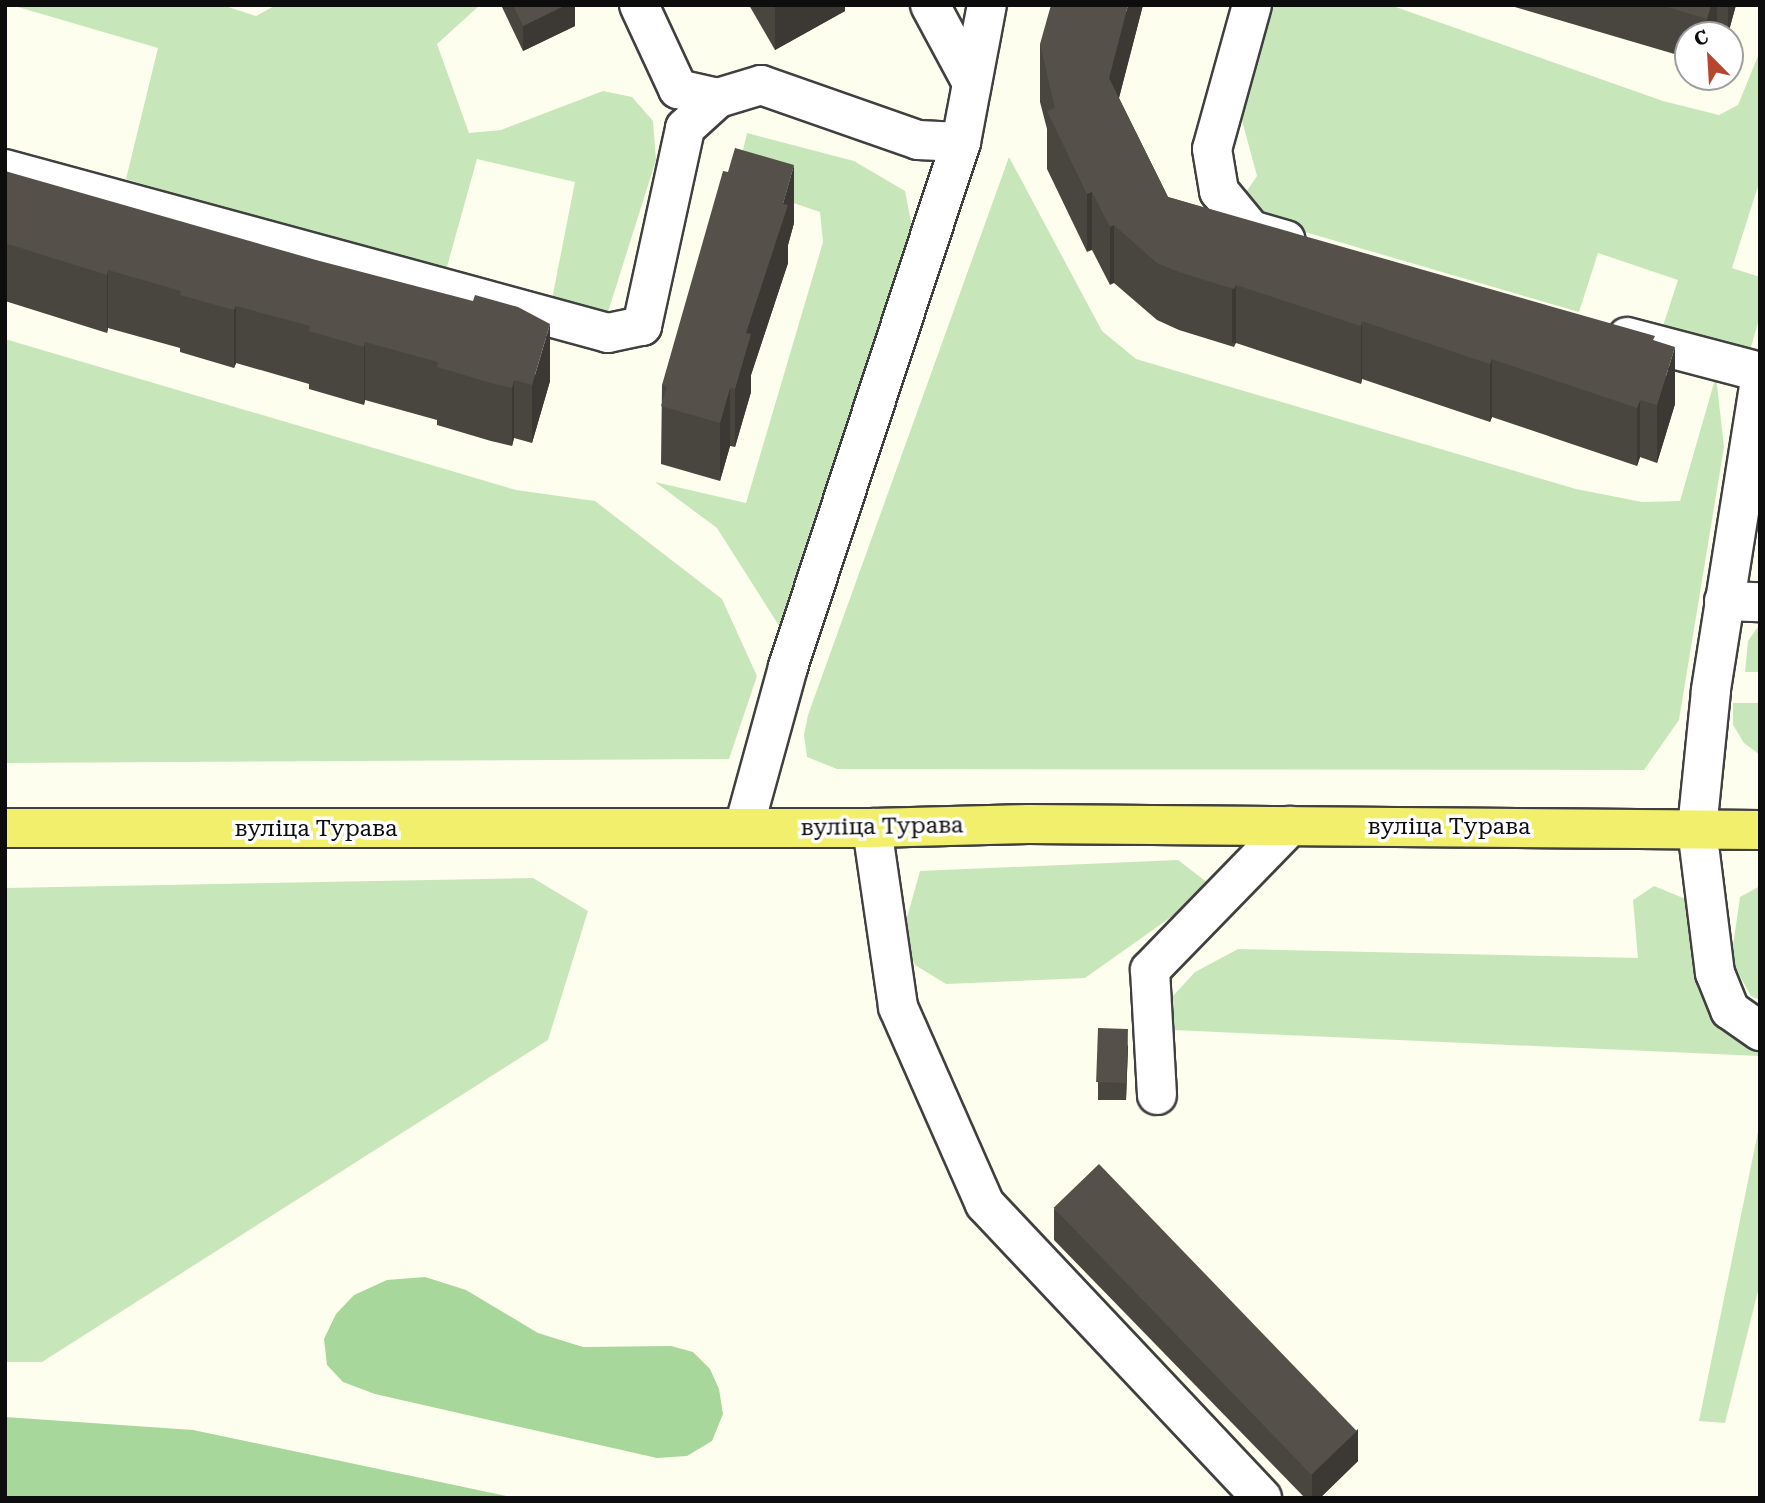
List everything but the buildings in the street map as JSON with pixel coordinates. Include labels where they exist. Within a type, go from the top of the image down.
[{"type":"main road","name":"вуліца Турава","points":[[5,828],[872,828],[1029,824],[1760,830]]},
{"type":"lane","points":[[639,5],[678,89],[718,98]]},
{"type":"lane","points":[[930,5],[971,81]]},
{"type":"lane","points":[[744,827],[788,667],[961,142],[987,5]]},
{"type":"lane","points":[[1252,5],[1212,149],[1219,191],[1251,230],[1318,249]]},
{"type":"lane","points":[[5,169],[608,333],[642,326],[685,128],[718,98],[761,85],[919,140],[961,142]]},
{"type":"lane","points":[[1597,328],[1760,372]]},
{"type":"lane","points":[[1760,380],[1742,602],[1697,829],[1715,973],[1730,1010],[1760,1031]]},
{"type":"lane","points":[[1157,1095],[1150,971],[1290,825]]},
{"type":"lane","points":[[872,828],[898,1007],[985,1204],[1262,1498]]},
{"type":"green space","points":[[11,5],[222,5],[256,16],[276,5],[480,5],[437,44],[469,133],[501,130],[603,91],[632,97],[653,121],[656,160],[608,312],[552,299],[575,182],[477,159],[445,274],[126,179],[158,48]]},
{"type":"green space","points":[[1263,5],[1390,5],[1663,101],[1719,115],[1738,105],[1760,51],[1760,180],[1732,268],[1760,277],[1760,315],[1748,358],[1660,335],[1678,280],[1598,253],[1579,312],[1257,218],[1244,195],[1257,176],[1237,102]]},
{"type":"green space","points":[[747,133],[854,161],[905,191],[913,232],[783,632],[717,528],[655,482],[746,503],[823,242],[820,212],[735,183]]},
{"type":"green space","points":[[1009,157],[1102,331],[1136,359],[1576,489],[1642,502],[1680,501],[1716,376],[1724,447],[1679,720],[1644,770],[837,769],[807,757],[804,735],[808,715]]},
{"type":"green space","points":[[5,339],[516,490],[595,501],[722,599],[757,676],[729,759],[5,763]]},
{"type":"green space","points":[[1760,624],[1760,672],[1745,672],[1748,641]]},
{"type":"green space","points":[[1733,703],[1760,703],[1760,755],[1744,743],[1733,725]]},
{"type":"green space","points":[[1178,860],[1208,883],[1181,910],[1085,978],[946,984],[915,965],[902,935],[920,871]]},
{"type":"green space","points":[[533,878],[588,911],[548,1040],[42,1362],[5,1362],[5,888]]},
{"type":"green space","points":[[1654,886],[1688,900],[1699,979],[1711,1016],[1726,1029],[1760,1043],[1760,1056],[1173,1030],[1172,997],[1195,972],[1238,949],[1638,958],[1633,900]]},
{"type":"green space","points":[[1760,886],[1760,1000],[1751,996],[1731,960],[1740,897]]},
{"type":"green space","points":[[1760,1122],[1760,1283],[1725,1423],[1699,1421]]},
{"type":"green space","points":[[425,1277],[466,1290],[538,1333],[583,1347],[671,1346],[693,1352],[710,1369],[719,1389],[723,1414],[712,1441],[687,1456],[657,1458],[375,1394],[343,1382],[327,1365],[324,1339],[336,1314],[354,1295],[387,1280]]},
{"type":"green space","points":[[5,1417],[193,1430],[516,1498],[5,1498]]}]
